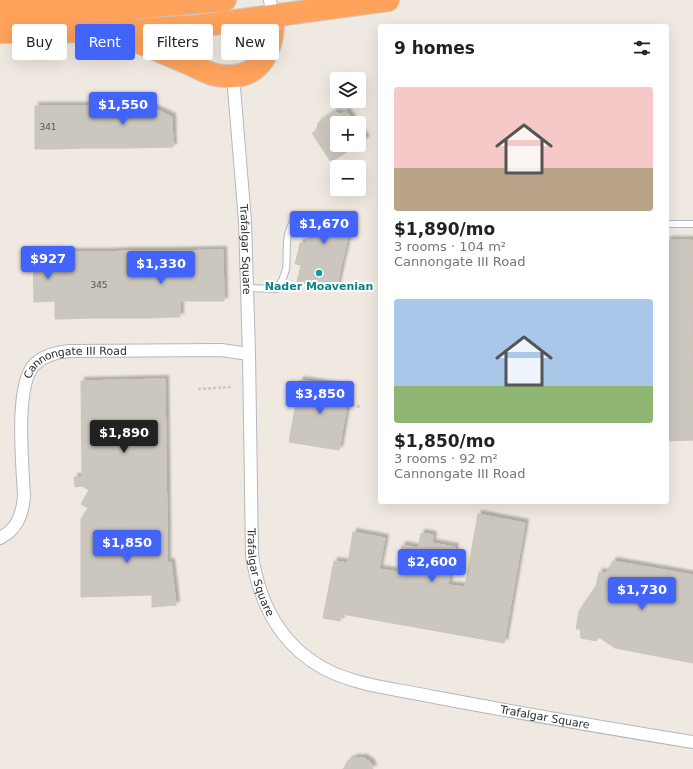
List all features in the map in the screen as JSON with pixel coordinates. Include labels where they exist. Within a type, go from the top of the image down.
[{"type":"highway","points":[[0,11],[131,8],[225,0]]},
{"type":"highway","points":[[135,30],[198,26],[271,8],[388,0]]},
{"type":"highway","points":[[135,41],[208,72],[225,76],[233,76],[254,68],[265,57],[272,43],[271,8]]},
{"type":"highway","points":[[0,32],[75,31]]},
{"type":"street","name":"Trafalgar Square","points":[[233,76],[245,222],[249,354],[250,528],[257,585],[267,608],[278,627],[300,650],[322,667],[335,674],[385,688],[693,742]]},
{"type":"street","name":"Cannongate III Road","points":[[0,538],[9,534],[18,524],[22,511],[24,498],[22,404],[25,388],[33,366],[44,357],[56,352],[70,351],[221,350],[249,354]]},
{"type":"lane","points":[[247,288],[278,289],[285,271],[289,230],[291,223],[296,219],[349,220]]},
{"type":"lane","points":[[669,224],[693,224]]},
{"type":"path","points":[[198,389],[231,387]]},
{"type":"path","points":[[347,404],[361,407]]},
{"type":"building","points":[[106,105],[106,148],[82,148],[82,106]]},
{"type":"building","points":[[106,105],[117,105],[118,148],[106,148]]},
{"type":"building","points":[[117,105],[129,105],[129,148],[118,148]]},
{"type":"building","points":[[129,105],[147,105],[172,117],[173,147],[129,148]]},
{"type":"building","points":[[35,106],[61,106],[61,149],[35,149]]},
{"type":"building","points":[[61,106],[82,106],[82,148],[61,149]]},
{"type":"building","points":[[346,111],[350,116],[330,116],[330,152],[346,152],[334,160],[330,160],[312,133],[317,130],[318,123],[335,112],[341,114]]},
{"type":"building","points":[[309,228],[348,237],[342,262],[298,253],[300,243],[306,244]]},
{"type":"building","points":[[669,240],[692,240],[693,440],[669,441]]},
{"type":"building","points":[[223,250],[224,301],[180,301],[180,317],[172,317],[171,251]]},
{"type":"building","points":[[127,251],[150,251],[150,318],[127,318]]},
{"type":"building","points":[[127,251],[127,318],[110,318],[109,252]]},
{"type":"building","points":[[150,251],[171,251],[172,317],[150,318]]},
{"type":"building","points":[[61,252],[62,319],[55,319],[55,301],[34,302],[33,253]]},
{"type":"building","points":[[61,252],[88,252],[89,318],[62,319]]},
{"type":"building","points":[[88,252],[109,252],[110,318],[89,318]]},
{"type":"building","name":"Nader Moavenian","points":[[298,253],[342,262],[336,290],[297,282],[301,265],[295,264]]},
{"type":"building","points":[[165,379],[167,527],[81,528],[81,519],[88,508],[81,504],[89,490],[82,486],[75,487],[74,477],[82,477],[81,381]]},
{"type":"building","points":[[300,380],[350,388],[339,450],[289,442]]},
{"type":"building","points":[[478,514],[525,523],[504,643],[342,614],[340,621],[323,618],[334,561],[348,563],[353,532],[385,538],[379,569],[397,572],[402,545],[418,548],[421,533],[433,535],[432,543],[455,547],[448,585],[465,587]]},
{"type":"building","points":[[167,527],[167,563],[171,562],[176,605],[152,607],[152,595],[81,597],[81,528]]},
{"type":"building","points":[[613,561],[693,575],[693,663],[615,648],[599,637],[596,641],[581,638],[580,629],[576,629],[579,611],[596,586],[599,572],[606,573]]},
{"type":"building","points":[[355,758],[364,758],[371,763],[373,769],[343,769],[348,761]]},
{"type":"place","name":"Nader Moavenian","points":[[319,273]]}]
